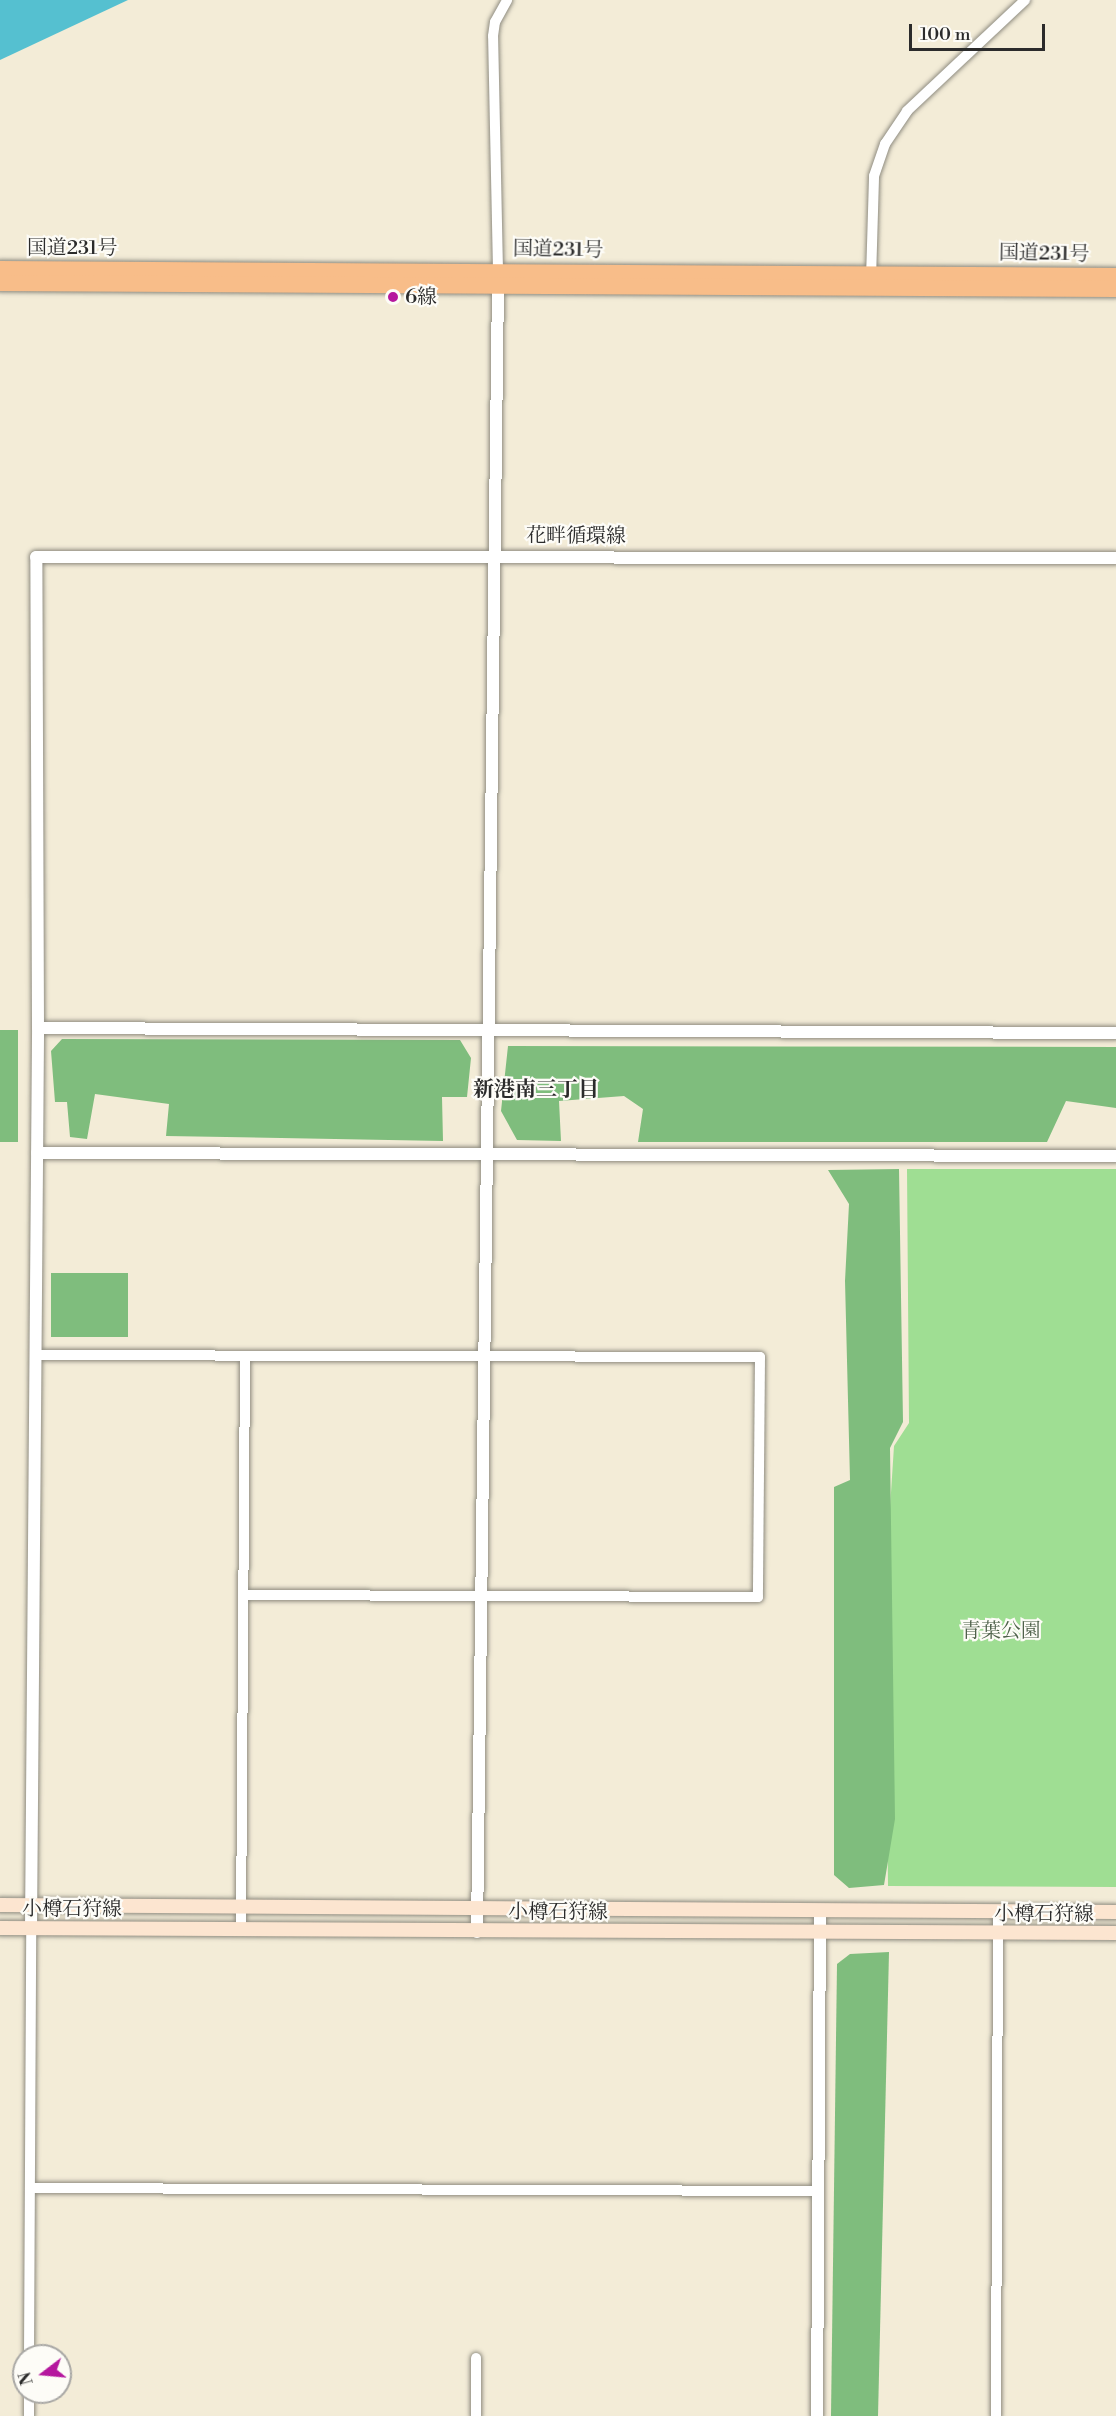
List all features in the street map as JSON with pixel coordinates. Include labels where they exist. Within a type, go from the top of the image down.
[{"type":"highway","name":"国道231号","points":[[0,269],[498,278],[871,281],[1116,289]]},
{"type":"highway","name":"国道231号","points":[[871,281],[1116,276]]},
{"type":"highway","name":"国道231号","points":[[0,283],[498,278]]},
{"type":"main road","name":"小樽石狩線","points":[[0,1905],[1116,1912]]},
{"type":"main road","name":"小樽石狩線","points":[[0,1928],[477,1932],[1116,1933]]},
{"type":"street","points":[[477,1932],[498,278],[493,36],[495,22],[507,0]]},
{"type":"street","points":[[871,281],[874,176],[885,144],[908,111],[1024,0]]},
{"type":"street","name":"花畔循環線","points":[[38,1028],[36,557],[493,555],[1116,558]]},
{"type":"street","points":[[29,2344],[38,1028],[1116,1033]]},
{"type":"street","points":[[37,1153],[1116,1156]]},
{"type":"street","points":[[36,1355],[484,1354],[760,1357],[758,1597],[243,1595]]},
{"type":"street","points":[[241,1930],[244,1356]]},
{"type":"street","points":[[817,2416],[820,1910]]},
{"type":"street","points":[[996,2416],[998,1911]]},
{"type":"street","points":[[30,2188],[819,2192]]},
{"type":"street","points":[[476,2358],[476,2416]]},
{"type":"green space","points":[[0,1030],[18,1030],[18,1142],[0,1142]]},
{"type":"green space","points":[[62,1039],[460,1040],[471,1058],[467,1097],[442,1097],[443,1141],[166,1136],[169,1104],[95,1094],[87,1139],[70,1137],[67,1102],[55,1102],[51,1051]]},
{"type":"green space","points":[[508,1046],[1116,1047],[1116,1108],[1066,1101],[1047,1142],[638,1142],[643,1109],[624,1096],[559,1101],[561,1141],[517,1140],[501,1111]]},
{"type":"green space","points":[[899,1169],[903,1422],[890,1448],[895,1819],[884,1885],[849,1888],[834,1875],[834,1487],[850,1480],[845,1281],[849,1204],[828,1170]]},
{"type":"green space","name":"青葉公園","points":[[907,1169],[1116,1169],[1116,1887],[888,1886],[885,1586],[894,1446],[909,1423]]},
{"type":"green space","points":[[51,1273],[128,1273],[128,1337],[51,1337]]},
{"type":"green space","points":[[889,1952],[878,2416],[831,2416],[837,1964],[850,1954]]},
{"type":"water","points":[[0,0],[128,0],[0,60]]},
{"type":"place","name":"6線","points":[[393,297]]},
{"type":"district","name":"新港南三丁目","points":[[536,1090]]}]
